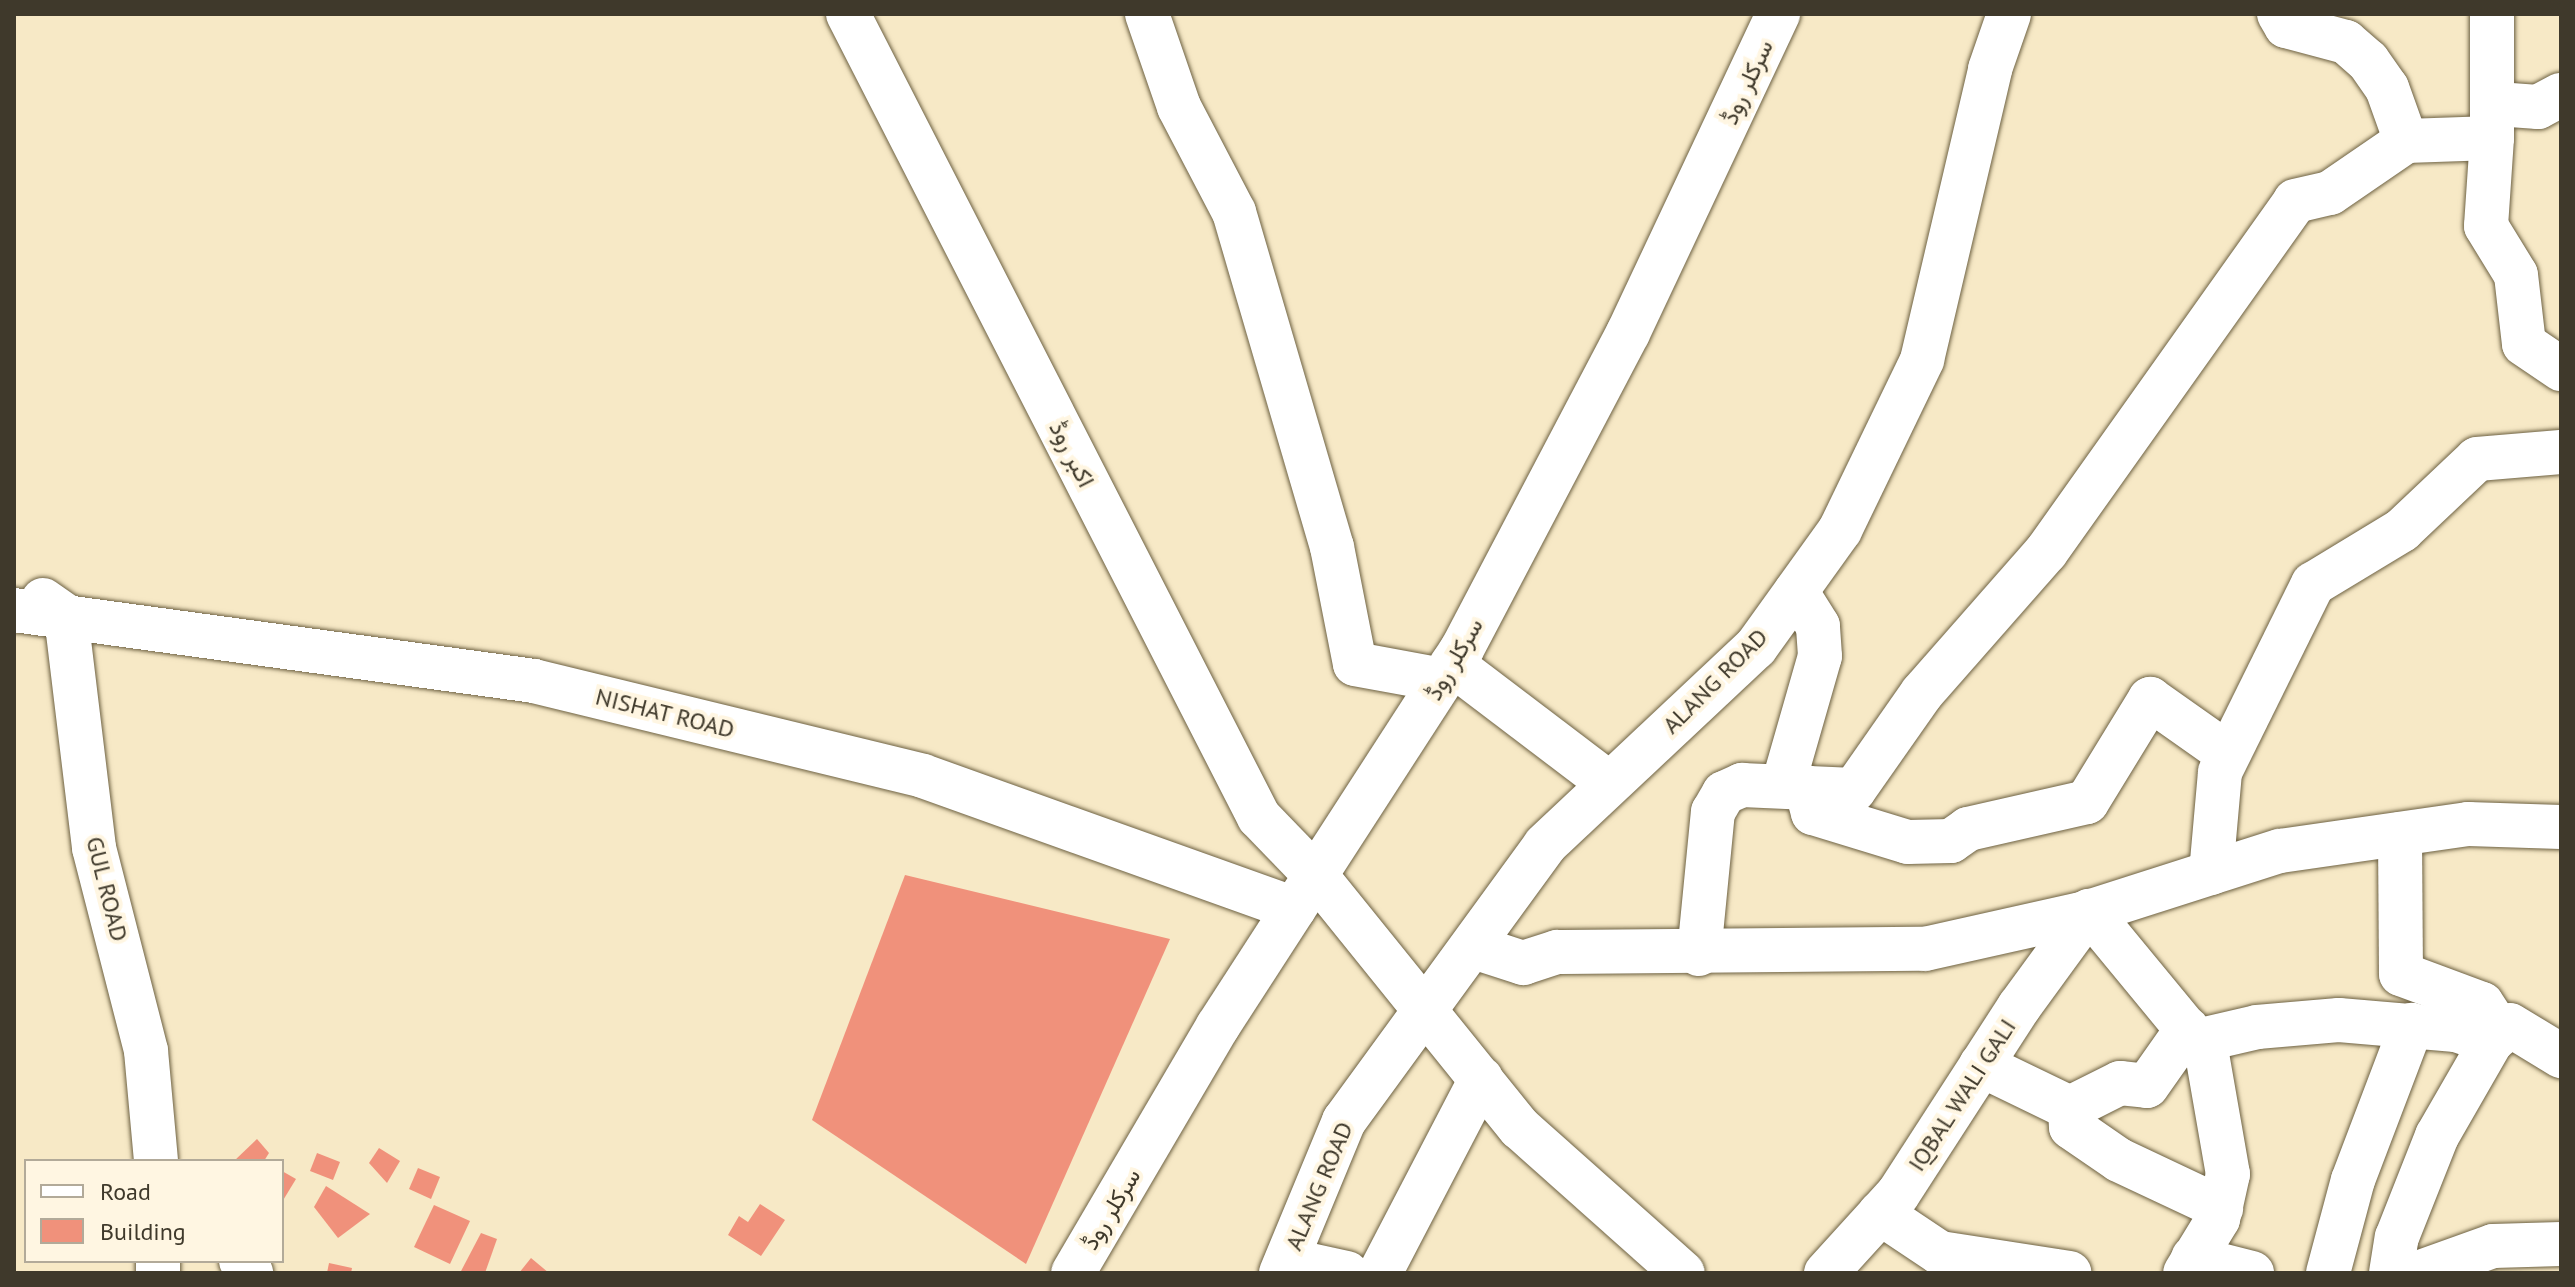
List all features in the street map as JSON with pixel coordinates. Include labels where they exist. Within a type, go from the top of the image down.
[{"type":"street","name":"اکبر روڈ","points":[[848,14],[1259,817],[1306,894],[1428,1014],[1520,1128],[1683,1273]]},
{"type":"street","points":[[1147,14],[1179,107],[1234,212],[1332,547],[1355,664],[1447,672],[1609,783]]},
{"type":"street","name":"سرکلر روڈ","points":[[1073,1273],[1306,894],[1447,672],[1628,333],[1778,14]]},
{"type":"street","name":"ALANG ROAD","points":[[1284,1266],[1344,1121],[1428,1014],[1545,845],[1756,647],[1840,530],[1922,360],[1990,69],[2009,14]]},
{"type":"street","points":[[2279,14],[2286,26],[2346,42],[2368,61],[2387,88],[2406,141]]},
{"type":"street","points":[[2492,14],[2494,121],[2486,226],[2516,275],[2524,344],[2561,369]]},
{"type":"street","points":[[1699,954],[1713,812],[1724,793],[1742,785],[1854,790],[1922,693],[2046,552],[2295,201],[2330,193],[2406,141],[2494,121],[2538,107],[2561,95]]},
{"type":"street","points":[[2211,873],[2220,772],[2313,584],[2402,530],[2477,459],[2561,452]]},
{"type":"street","points":[[14,580],[66,616]]},
{"type":"street","points":[[1796,591],[1818,626],[1820,656],[1794,786],[1813,813],[1908,842],[1951,841],[1968,829],[2087,802],[2150,699],[2228,754]]},
{"type":"street","name":"NISHAT ROAD","points":[[14,610],[534,681],[923,776],[1306,894]]},
{"type":"street","name":"GUL ROAD","points":[[66,616],[94,848],[146,1051],[156,1159]]},
{"type":"street","points":[[1474,947],[1523,963],[1557,952],[1699,954],[1925,949],[2089,911],[2280,851],[2468,824],[2561,827]]},
{"type":"street","points":[[2400,834],[2401,974],[2482,1004],[2496,1037]]},
{"type":"street","points":[[2089,911],[2207,1054],[2224,1128],[2228,1174],[2221,1208],[2189,1266],[2252,1273]]},
{"type":"street","name":"IQBAL WALI GALI","points":[[1826,1273],[1880,1213],[2089,911]]},
{"type":"street","points":[[2070,1108],[2120,1083],[2147,1086],[2192,1035],[2339,1020],[2412,1025],[2496,1037]]},
{"type":"street","points":[[2328,1273],[2353,1180],[2412,1025]]},
{"type":"street","points":[[2391,1273],[2397,1237],[2437,1136],[2496,1037],[2510,1025],[2526,1031],[2561,1056]]},
{"type":"street","points":[[1981,1065],[2070,1108]]},
{"type":"street","points":[[1380,1273],[1481,1079]]},
{"type":"street","points":[[2070,1108],[2071,1127],[2119,1160],[2221,1208]]},
{"type":"street","points":[[1880,1213],[1940,1253],[1999,1268],[2069,1273]]},
{"type":"street","points":[[2418,1273],[2493,1246],[2561,1244]]},
{"type":"street","points":[[1284,1266],[1347,1273]]},
{"type":"building","points":[[905,875],[1170,939],[1026,1264],[812,1120]]},
{"type":"building","points":[[257,1139],[269,1153],[265,1159],[236,1159]]},
{"type":"building","points":[[379,1148],[400,1161],[387,1183],[369,1163]]},
{"type":"building","points":[[317,1153],[340,1162],[333,1180],[310,1171]]},
{"type":"building","points":[[418,1168],[440,1177],[431,1199],[409,1189]]},
{"type":"building","points":[[284,1172],[296,1179],[284,1199]]},
{"type":"building","points":[[326,1186],[370,1214],[338,1238],[314,1207]]},
{"type":"building","points":[[760,1204],[785,1220],[761,1256],[728,1235],[739,1216],[748,1222]]},
{"type":"building","points":[[434,1205],[470,1221],[450,1264],[414,1247]]},
{"type":"building","points":[[481,1233],[497,1239],[485,1273],[460,1273]]},
{"type":"building","points":[[531,1258],[549,1273],[519,1273]]},
{"type":"building","points":[[329,1263],[352,1268],[351,1273],[327,1273]]}]
